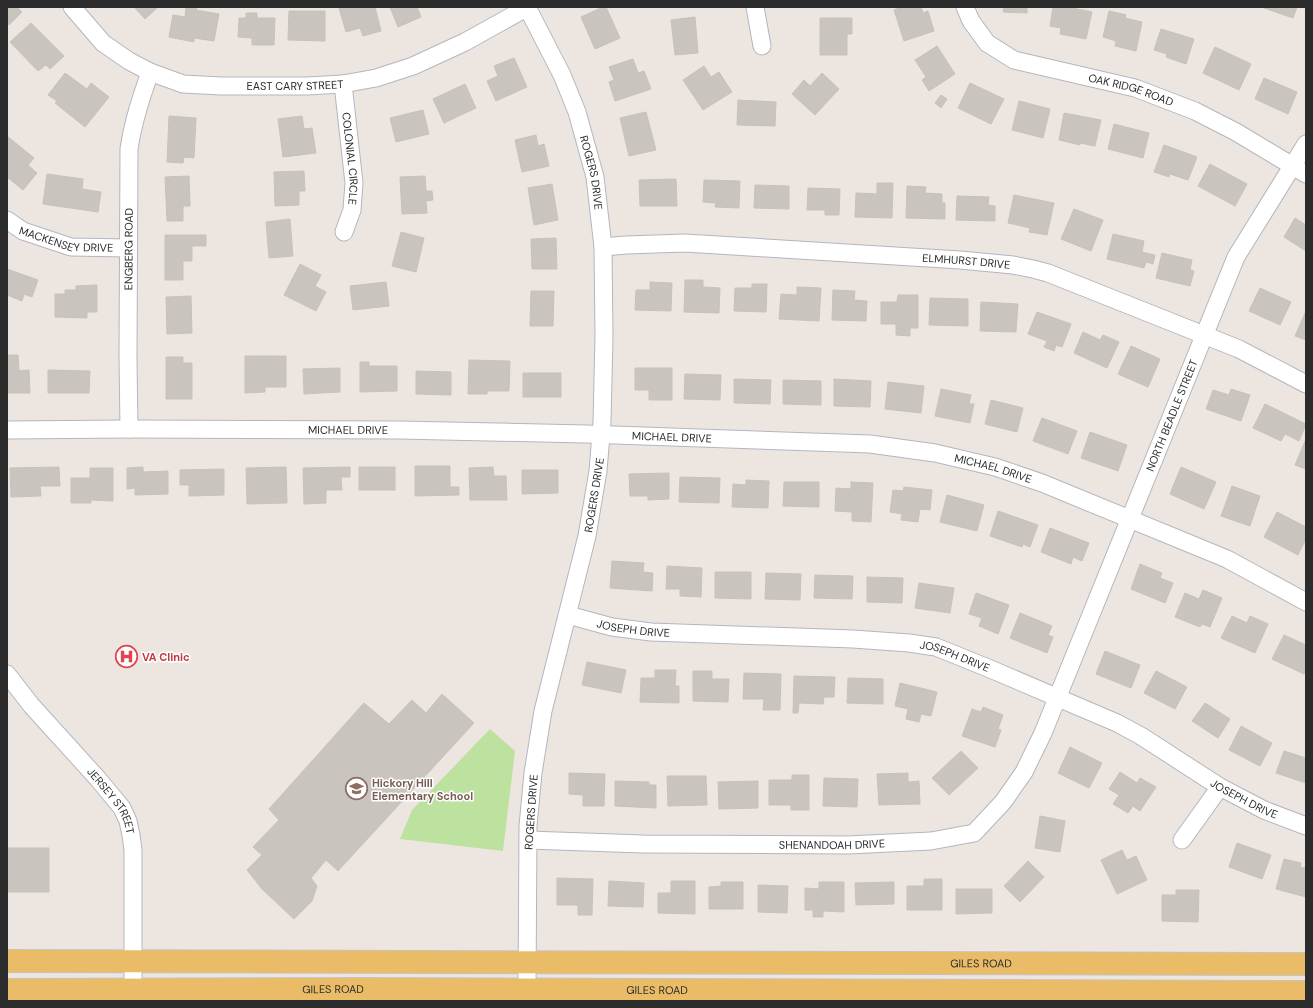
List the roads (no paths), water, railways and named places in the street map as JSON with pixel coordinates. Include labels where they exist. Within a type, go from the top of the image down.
[{"type":"main road","name":"GILES ROAD","points":[[7,961],[1306,964]]},
{"type":"main road","name":"GILES ROAD","points":[[7,990],[133,995],[527,990],[1306,992]]},
{"type":"street","name":"EAST CARY STREET","points":[[72,7],[103,43],[129,62],[150,72],[183,84],[221,86],[307,86],[343,84],[376,78],[413,66],[465,42],[528,7]]},
{"type":"street","name":"ROGERS DRIVE","points":[[527,990],[528,840],[533,774],[543,711],[587,536],[598,471],[604,365],[603,247],[595,177],[577,112],[562,75],[528,7]]},
{"type":"street","points":[[755,7],[762,46]]},
{"type":"street","name":"OAK RIDGE ROAD","points":[[965,7],[970,21],[987,44],[1014,60],[1135,88],[1195,111],[1236,132],[1299,170]]},
{"type":"street","name":"ENGBERG ROAD","points":[[129,429],[129,149],[132,127],[150,72]]},
{"type":"street","name":"COLONIAL CIRCLE","points":[[343,84],[354,183],[352,210],[344,232]]},
{"type":"street","name":"NORTH BEADLE STREET","points":[[1058,698],[1236,257],[1299,170],[1306,144]]},
{"type":"street","name":"MACKENSEY DRIVE","points":[[7,220],[23,231],[72,247],[128,248]]},
{"type":"street","name":"ELMHURST DRIVE","points":[[603,247],[685,243],[960,260],[1013,265],[1048,273],[1239,349],[1306,384]]},
{"type":"street","name":"MICHAEL DRIVE","points":[[7,430],[399,430],[601,434],[870,444],[935,453],[995,467],[1042,483],[1227,559],[1306,602]]},
{"type":"street","name":"JOSEPH DRIVE","points":[[568,615],[612,627],[651,632],[853,639],[909,643],[936,647],[1117,724],[1141,736],[1220,787],[1264,810],[1306,826]]},
{"type":"street","name":"JERSEY STREET","points":[[7,674],[30,705],[98,779],[122,808],[128,821],[133,850],[133,995]]},
{"type":"street","name":"SHENANDOAH DRIVE","points":[[528,840],[643,844],[848,845],[931,841],[974,833],[1003,802],[1024,772],[1058,698]]},
{"type":"street","points":[[1182,840],[1220,787]]},
{"type":"place","name":"VA Clinic","points":[[126,657]]},
{"type":"place","name":"Hickory Hill Elementary School","points":[[356,789]]}]
